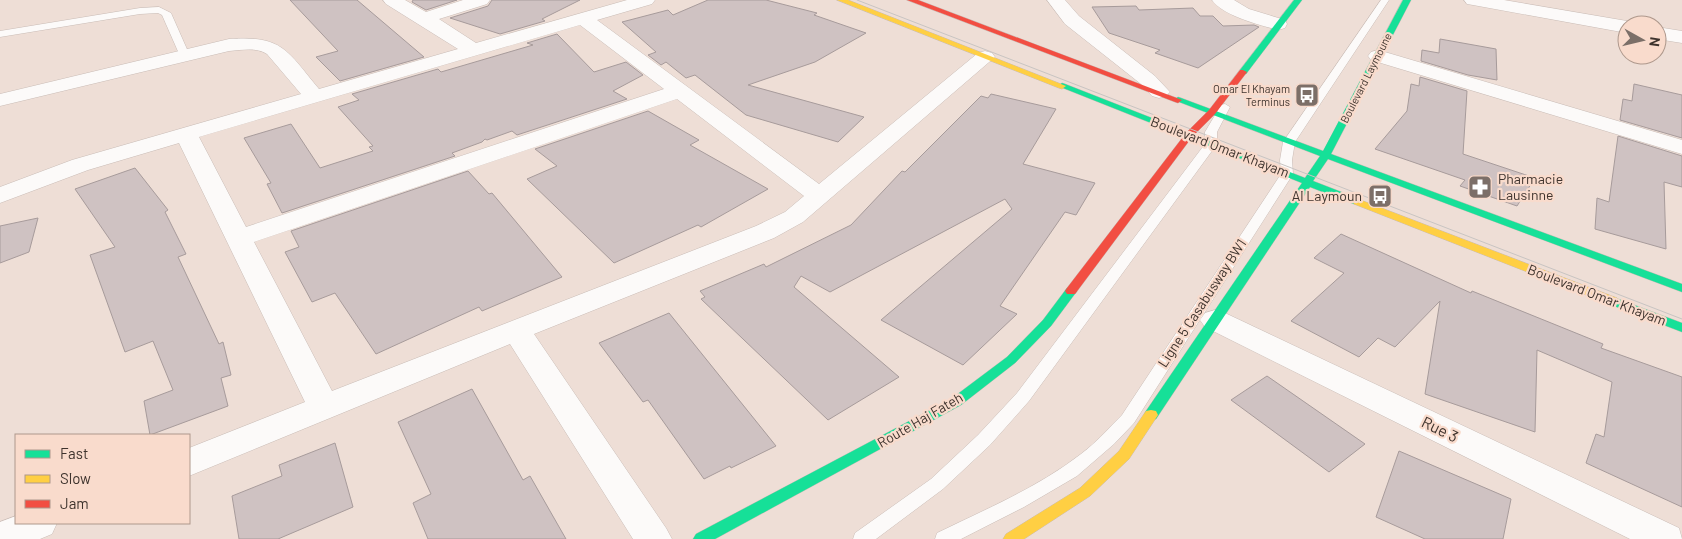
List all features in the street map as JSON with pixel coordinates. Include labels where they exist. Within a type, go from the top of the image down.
[{"type":"main road","name":"Boulevard Omar Khayam","points":[[841,0],[1682,328]]},
{"type":"main road","points":[[910,0],[1682,288]]},
{"type":"main road","points":[[1215,113],[1278,24],[1298,0]]},
{"type":"main road","name":"Boulevard Laymoune","points":[[1325,156],[1407,0]]},
{"type":"main road","name":"Route Haj Fateh","points":[[702,539],[956,402],[1011,360],[1047,323],[1189,135],[1215,113]]},
{"type":"main road","points":[[1011,539],[1085,492],[1124,455],[1325,156]]},
{"type":"street","points":[[392,0],[424,18],[474,51]]},
{"type":"street","points":[[424,18],[481,0]]},
{"type":"street","points":[[0,196],[80,165],[646,0]]},
{"type":"street","points":[[1056,0],[1072,20],[1148,80],[1159,92]]},
{"type":"street","points":[[1221,0],[1242,13],[1278,24]]},
{"type":"street","points":[[1472,0],[1617,25]]},
{"type":"street","points":[[584,19],[819,196]]},
{"type":"street","points":[[1667,35],[1682,37]]},
{"type":"street","points":[[0,100],[229,46],[263,45],[273,50],[315,97]]},
{"type":"street","points":[[1378,56],[1682,147]]},
{"type":"street","points":[[190,462],[765,232],[794,217],[985,57]]},
{"type":"street","points":[[240,238],[679,91]]},
{"type":"street","points":[[186,134],[324,408]]},
{"type":"street","name":"Rue 3","points":[[1215,320],[1666,539]]},
{"type":"street","points":[[516,330],[653,539]]},
{"type":"street","points":[[0,539],[37,524]]},
{"type":"lane","points":[[862,539],[937,484],[984,440],[1023,398],[1210,144],[1215,113],[1306,0]]},
{"type":"lane","points":[[1287,174],[1286,160],[1289,142],[1385,0]]},
{"type":"lane","points":[[0,34],[140,11],[159,10],[166,12],[185,56]]},
{"type":"lane","name":"Ligne 5 Casabusway BW1","points":[[944,539],[1058,478],[1109,440],[1128,419],[1287,174]]},
{"type":"building","points":[[290,0],[357,0],[424,57],[340,81],[316,57],[338,51]]},
{"type":"building","points":[[413,0],[457,0],[426,10],[412,2]]},
{"type":"building","points":[[492,0],[580,0],[542,19],[545,21],[500,34],[450,18],[488,6]]},
{"type":"building","points":[[708,0],[766,0],[817,13],[814,15],[866,33],[815,62],[748,85],[864,117],[838,142],[746,115],[695,75],[686,78],[666,62],[661,65],[648,55],[656,52],[622,22],[668,10],[673,15]]},
{"type":"building","points":[[1136,6],[1139,10],[1193,8],[1200,16],[1213,16],[1223,26],[1254,25],[1259,27],[1198,68],[1155,53],[1160,50],[1109,33],[1092,7]]},
{"type":"building","points":[[557,34],[594,72],[626,62],[643,75],[613,91],[627,99],[517,135],[512,131],[487,140],[485,139],[482,142],[452,153],[455,156],[282,213],[267,184],[271,183],[244,138],[291,124],[320,168],[373,151],[369,147],[373,146],[338,107],[359,100],[352,94],[438,69],[441,72],[533,45],[527,43]]},
{"type":"building","points":[[1440,39],[1496,49],[1497,80],[1468,75],[1421,61],[1422,50],[1439,53]]},
{"type":"building","points":[[1420,77],[1467,91],[1463,154],[1535,178],[1517,206],[1460,186],[1465,180],[1375,149],[1407,111],[1411,84],[1419,86]]},
{"type":"building","points":[[1634,84],[1682,95],[1682,138],[1620,120],[1623,99],[1632,101]]},
{"type":"building","points":[[991,94],[1056,109],[1023,164],[1095,183],[1076,215],[1065,212],[1000,306],[1017,314],[963,365],[881,320],[1012,209],[1005,199],[830,292],[801,276],[794,287],[899,377],[828,420],[701,299],[705,297],[700,291],[764,264],[766,267],[851,225],[902,171],[905,172],[981,96],[988,98]]},
{"type":"building","points":[[648,111],[699,140],[690,145],[768,189],[701,227],[698,225],[614,263],[527,179],[557,166],[535,149]]},
{"type":"building","points":[[1618,136],[1682,156],[1682,187],[1664,182],[1666,249],[1595,229],[1597,198],[1609,202]]},
{"type":"building","points":[[135,168],[168,210],[165,212],[186,254],[178,257],[219,344],[223,342],[231,375],[221,378],[228,406],[150,434],[144,401],[173,390],[153,341],[125,352],[90,255],[115,247],[75,189]]},
{"type":"building","points":[[468,171],[489,194],[492,193],[562,277],[482,311],[479,307],[376,354],[335,293],[312,302],[285,252],[299,247],[291,231]]},
{"type":"building","points":[[38,218],[29,252],[0,263],[0,226]]},
{"type":"building","points":[[1341,234],[1471,293],[1472,291],[1603,344],[1601,348],[1682,377],[1682,507],[1586,463],[1596,434],[1604,437],[1612,382],[1537,350],[1535,432],[1425,394],[1440,301],[1395,347],[1378,338],[1359,357],[1291,321],[1344,273],[1314,258]]},
{"type":"building","points":[[669,313],[776,446],[704,479],[648,400],[643,402],[599,343]]},
{"type":"building","points":[[1267,376],[1365,444],[1329,472],[1231,400]]},
{"type":"building","points":[[472,389],[523,480],[530,476],[566,539],[428,539],[413,503],[431,494],[398,422]]},
{"type":"building","points":[[335,443],[353,507],[278,539],[239,539],[232,496],[282,476],[279,465]]},
{"type":"building","points":[[1399,451],[1511,499],[1503,539],[1425,539],[1376,517]]},
{"type":"tram line","points":[[857,0],[1682,319]]},
{"type":"traffic: fast","points":[[1243,72],[1298,0]]},
{"type":"traffic: fast","points":[[1151,415],[1325,156],[1407,0]]},
{"type":"traffic: fast","points":[[1062,86],[1358,202]]},
{"type":"traffic: fast","points":[[1178,100],[1682,288]]},
{"type":"traffic: fast","points":[[701,539],[956,402],[1011,360],[1047,323],[1071,291]]},
{"type":"traffic: fast","points":[[1613,301],[1682,328]]},
{"type":"traffic: slow","points":[[841,0],[1062,86]]},
{"type":"traffic: slow","points":[[1358,202],[1613,301]]},
{"type":"traffic: slow","points":[[1011,539],[1085,492],[1124,455],[1151,415]]},
{"type":"traffic: jam","points":[[911,0],[1178,100]]},
{"type":"traffic: jam","points":[[1071,291],[1189,135],[1212,112],[1243,72]]},
{"type":"place","name":"Omar El Khayam Terminus","points":[[1307,95]]},
{"type":"place","name":"Pharmacie Lausinne","points":[[1480,187]]},
{"type":"place","name":"Al Laymoun","points":[[1380,196]]}]
